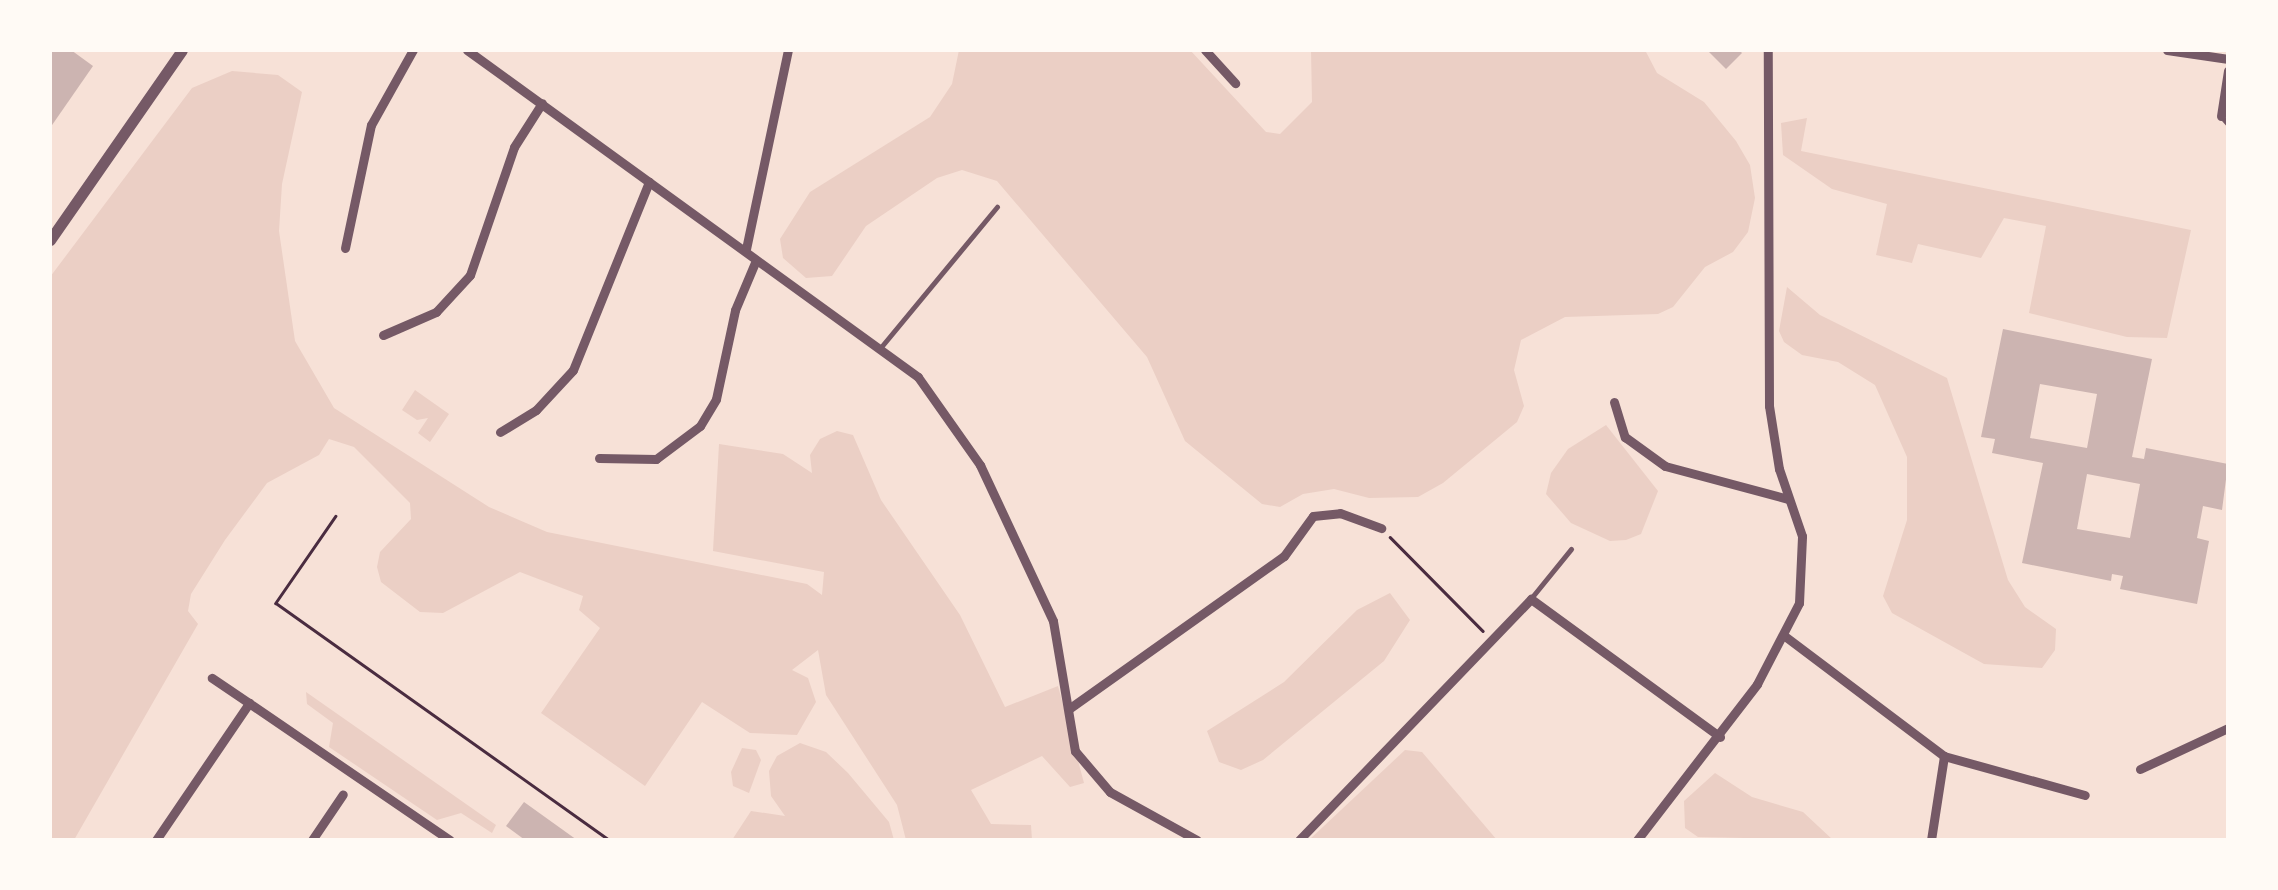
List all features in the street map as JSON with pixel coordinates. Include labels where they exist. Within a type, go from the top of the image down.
[{"type":"street","points":[[50,240],[182,50]]},
{"type":"street","points":[[345,248],[371,125],[413,50]]},
{"type":"street","points":[[467,50],[882,347],[946,409],[980,465],[1053,621],[1074,751],[1092,776],[1197,840]]},
{"type":"street","points":[[746,249],[788,50]]},
{"type":"street","points":[[1205,50],[1235,83]]},
{"type":"street","points":[[1637,840],[1720,737],[1786,637],[1804,563],[1772,435],[1767,356],[1768,50]]},
{"type":"street","points":[[2166,50],[2228,59]]},
{"type":"street","points":[[2224,120],[2228,71]]},
{"type":"street","points":[[384,335],[436,312],[470,276],[514,147],[542,103]]},
{"type":"street","points":[[500,432],[536,410],[573,370],[649,182]]},
{"type":"street","points":[[599,458],[656,459],[700,426],[716,399],[735,310],[756,260]]},
{"type":"street","points":[[1614,402],[1625,436],[1652,459],[1788,499]]},
{"type":"street","points":[[1070,708],[1284,556],[1312,516],[1340,512],[1381,528]]},
{"type":"street","points":[[1299,840],[1531,598],[1720,737]]},
{"type":"street","points":[[1786,637],[1944,756],[2085,795]]},
{"type":"street","points":[[212,678],[450,840]]},
{"type":"street","points":[[156,840],[249,703]]},
{"type":"street","points":[[2140,769],[2228,728]]},
{"type":"street","points":[[1931,840],[1944,756]]},
{"type":"street","points":[[312,840],[342,794]]},
{"type":"lane","points":[[882,347],[997,207]]},
{"type":"lane","points":[[1531,598],[1571,549]]},
{"type":"path","points":[[336,516],[276,603],[458,728],[609,840]]},
{"type":"path","points":[[1381,528],[1491,639]]},
{"type":"shaded area","points":[[959,50],[1190,50],[1266,132],[1280,134],[1312,102],[1311,50],[1645,50],[1657,73],[1704,102],[1750,165],[1755,198],[1748,232],[1733,252],[1705,267],[1673,307],[1658,314],[1565,317],[1521,340],[1514,370],[1524,406],[1517,422],[1443,483],[1418,497],[1369,498],[1334,489],[1303,494],[1280,507],[1262,504],[1185,441],[1147,357],[997,181],[962,170],[937,178],[866,226],[832,276],[806,278],[783,258],[780,239],[810,192],[930,117],[952,84]]},
{"type":"shaded area","points":[[232,71],[278,75],[302,92],[282,184],[279,231],[295,341],[334,408],[489,507],[547,532],[807,584],[822,595],[824,572],[713,551],[719,444],[783,454],[812,473],[810,455],[820,439],[837,431],[853,435],[881,500],[960,615],[1005,707],[1058,686],[1084,783],[1070,787],[1042,756],[971,790],[991,824],[1031,825],[1032,840],[906,840],[897,805],[826,695],[818,650],[792,670],[808,678],[816,702],[797,735],[750,733],[702,702],[645,786],[541,713],[600,628],[579,610],[583,596],[520,572],[443,613],[420,612],[381,582],[377,567],[380,552],[411,519],[410,503],[354,447],[329,439],[319,455],[267,483],[225,540],[191,594],[188,611],[198,624],[74,840],[50,840],[50,277],[192,88]]},
{"type":"shaded area","points":[[1807,118],[1801,151],[2191,230],[2167,338],[2127,337],[2029,313],[2046,226],[2004,218],[1981,258],[1918,244],[1912,263],[1876,255],[1887,204],[1832,189],[1783,155],[1781,123]]},
{"type":"shaded area","points":[[1787,287],[1820,315],[1947,378],[2008,580],[2025,607],[2056,629],[2055,650],[2042,668],[1984,664],[1892,613],[1883,596],[1907,520],[1907,457],[1875,385],[1838,362],[1802,355],[1784,342],[1779,331]]},
{"type":"shaded area","points":[[415,390],[449,414],[430,442],[418,433],[428,418],[417,420],[402,410]]},
{"type":"shaded area","points":[[1606,425],[1658,491],[1641,534],[1626,540],[1610,541],[1571,523],[1546,494],[1551,473],[1568,449]]},
{"type":"shaded area","points":[[1390,593],[1410,620],[1384,661],[1263,760],[1241,770],[1219,762],[1207,731],[1284,682],[1357,610]]},
{"type":"shaded area","points":[[306,692],[496,825],[492,833],[461,813],[437,820],[329,747],[333,723],[307,704]]},
{"type":"shaded area","points":[[800,743],[826,752],[848,773],[889,822],[894,840],[732,840],[751,811],[785,816],[771,796],[769,771],[777,756]]},
{"type":"shaded area","points":[[742,748],[756,750],[761,760],[749,793],[733,786],[731,772]]},
{"type":"shaded area","points":[[1405,750],[1422,752],[1497,840],[1309,840]]},
{"type":"shaded area","points":[[1715,773],[1752,797],[1803,812],[1833,840],[1698,837],[1685,828],[1684,801]]},
{"type":"building","points":[[50,50],[71,50],[93,66],[50,128]]},
{"type":"building","points":[[1707,50],[1739,50],[1742,53],[1726,69]]},
{"type":"building","points":[[2003,329],[2152,359],[2132,457],[2144,459],[2146,448],[2228,464],[2222,510],[2203,506],[2197,538],[2209,541],[2197,604],[2120,589],[2123,576],[2112,574],[2111,581],[2022,563],[2043,463],[1992,453],[1995,439],[1981,437]],"holes":[[[2040,384],[2097,394],[2087,448],[2030,438]],[[2087,474],[2140,484],[2130,538],[2077,529]]]},
{"type":"building","points":[[524,802],[577,840],[525,840],[506,826]]}]
